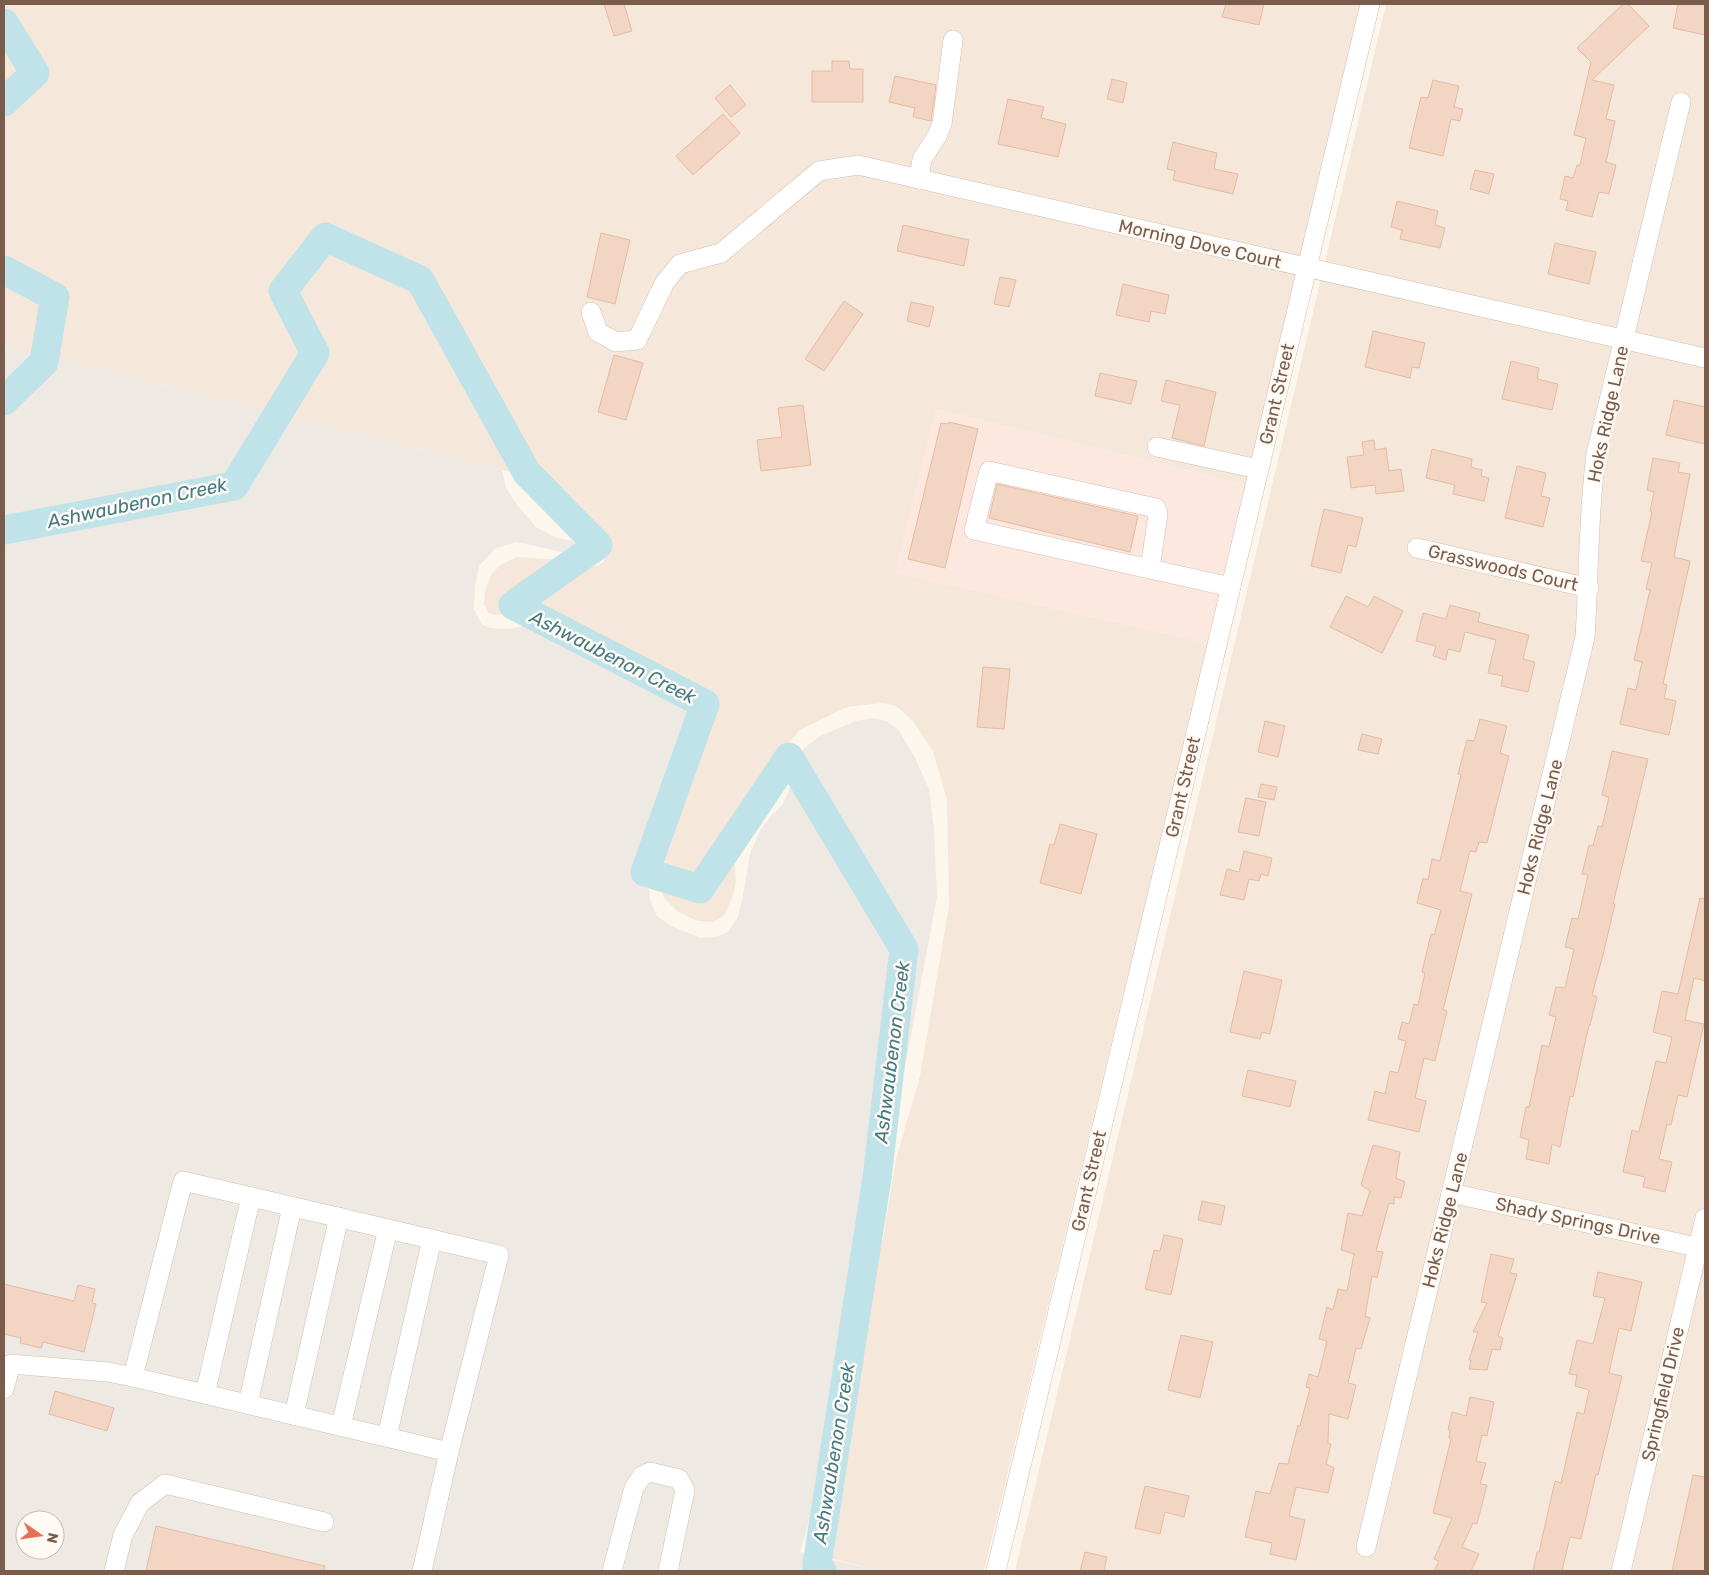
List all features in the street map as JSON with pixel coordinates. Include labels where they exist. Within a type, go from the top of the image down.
[{"type":"street","name":"Grant Street","points":[[996,1571],[1370,4]]},
{"type":"street","points":[[919,179],[922,159],[937,136],[942,124],[953,40]]},
{"type":"street","name":"Hoks Ridge Lane","points":[[1366,1547],[1585,637],[1589,588],[1591,495],[1596,454],[1681,102]]},
{"type":"street","name":"Morning Dove Court","points":[[591,312],[598,332],[616,342],[637,340],[665,282],[680,264],[721,253],[819,171],[858,165],[1705,358]]},
{"type":"street","points":[[1157,447],[1258,469]]},
{"type":"street","points":[[1150,569],[1158,514],[1156,508],[989,471],[974,530],[1231,587]]},
{"type":"street","name":"Grasswoods Court","points":[[1417,548],[1589,588]]},
{"type":"street","points":[[133,1377],[183,1181],[499,1255],[449,1452],[422,1571]]},
{"type":"street","name":"Shady Springs Drive","points":[[1451,1193],[1702,1248]]},
{"type":"street","points":[[205,1394],[251,1197]]},
{"type":"street","points":[[248,1404],[292,1207]]},
{"type":"street","points":[[294,1415],[339,1218]]},
{"type":"street","name":"Springfield Drive","points":[[1621,1571],[1702,1248],[1705,1218]]},
{"type":"street","points":[[341,1426],[388,1229]]},
{"type":"street","points":[[386,1437],[432,1239]]},
{"type":"street","points":[[4,1389],[11,1364],[108,1372],[449,1452]]},
{"type":"street","points":[[612,1571],[634,1488],[642,1476],[650,1472],[679,1479],[685,1490],[668,1571]]},
{"type":"street","points":[[114,1571],[123,1535],[140,1503],[165,1484],[324,1522]]},
{"type":"shaded area","points":[[4,4],[1360,4],[1246,485],[936,409],[896,573],[1208,643],[984,1571],[879,1571],[826,1557],[835,1497],[850,1432],[871,1289],[883,1238],[896,1159],[920,1076],[949,906],[947,800],[933,751],[912,720],[896,706],[882,703],[847,707],[800,730],[778,754],[772,768],[767,805],[764,813],[751,825],[741,841],[735,865],[736,881],[733,896],[724,916],[713,922],[698,921],[678,912],[665,899],[659,886],[664,852],[682,798],[708,733],[712,700],[704,691],[595,639],[563,619],[543,611],[494,615],[488,613],[484,604],[485,590],[492,573],[502,564],[517,557],[562,560],[598,566],[604,561],[606,551],[604,540],[550,516],[536,503],[518,474],[4,345]]},
{"type":"shaded area","points":[[1386,4],[1705,4],[1705,1571],[1015,1571]]},
{"type":"shaded area","points":[[4,345],[502,470],[506,488],[517,505],[536,527],[557,538],[572,541],[577,545],[576,550],[566,553],[516,542],[496,548],[479,566],[475,587],[474,609],[482,625],[491,628],[511,629],[531,626],[553,631],[693,703],[697,709],[699,718],[678,763],[656,825],[648,881],[650,900],[657,916],[671,926],[701,938],[716,937],[728,932],[738,917],[750,854],[760,831],[782,805],[803,749],[820,736],[856,721],[873,718],[886,721],[898,729],[914,756],[929,789],[934,829],[937,897],[907,1057],[851,1280],[818,1491],[800,1552],[879,1571],[4,1571]]},
{"type":"shaded area","points":[[936,409],[1246,485],[1208,643],[895,573]]},
{"type":"building","points":[[604,4],[624,4],[632,31],[614,36]]},
{"type":"building","points":[[1226,4],[1264,4],[1259,25],[1222,17]]},
{"type":"building","points":[[1623,4],[1628,4],[1649,26],[1592,80],[1614,85],[1606,119],[1615,121],[1606,162],[1616,165],[1609,194],[1599,192],[1592,217],[1566,210],[1568,201],[1560,199],[1565,176],[1573,178],[1577,165],[1580,165],[1586,138],[1574,135],[1591,62],[1577,48]]},
{"type":"building","points":[[1678,4],[1705,4],[1705,35],[1673,28]]},
{"type":"building","points":[[832,61],[849,61],[850,69],[863,69],[863,102],[812,102],[812,71],[832,71]]},
{"type":"building","points":[[895,76],[936,85],[931,121],[913,117],[915,108],[889,102]]},
{"type":"building","points":[[1112,79],[1127,83],[1123,103],[1107,99]]},
{"type":"building","points":[[1433,80],[1459,86],[1454,107],[1463,109],[1460,121],[1451,119],[1443,156],[1409,148],[1421,97],[1428,98]]},
{"type":"building","points":[[730,85],[746,105],[731,117],[715,98]]},
{"type":"building","points":[[1008,99],[1044,107],[1041,118],[1066,124],[1058,157],[998,144]]},
{"type":"building","points":[[723,114],[740,133],[693,175],[676,156]]},
{"type":"building","points":[[1173,142],[1217,153],[1214,169],[1238,174],[1233,194],[1173,180],[1175,171],[1167,169]]},
{"type":"building","points":[[1475,170],[1494,174],[1489,194],[1470,189]]},
{"type":"building","points":[[1397,201],[1438,211],[1435,225],[1445,228],[1440,248],[1400,239],[1402,230],[1391,227]]},
{"type":"building","points":[[903,225],[969,240],[964,266],[897,251]]},
{"type":"building","points":[[601,233],[630,240],[615,304],[587,297]]},
{"type":"building","points":[[1555,243],[1596,252],[1589,284],[1548,274]]},
{"type":"building","points":[[1000,277],[1016,280],[1009,307],[994,304]]},
{"type":"building","points":[[1123,284],[1169,295],[1165,314],[1151,311],[1149,322],[1116,315]]},
{"type":"building","points":[[844,301],[863,314],[824,371],[805,359]]},
{"type":"building","points":[[911,302],[934,307],[929,327],[907,321]]},
{"type":"building","points":[[1373,331],[1425,343],[1419,368],[1412,367],[1410,378],[1365,367]]},
{"type":"building","points":[[614,355],[643,363],[626,420],[598,412]]},
{"type":"building","points":[[1511,361],[1539,368],[1537,379],[1558,384],[1552,410],[1502,399]]},
{"type":"building","points":[[1100,373],[1137,381],[1131,404],[1095,396]]},
{"type":"building","points":[[1166,380],[1216,392],[1204,446],[1172,438],[1180,405],[1161,401]]},
{"type":"building","points":[[1674,400],[1705,407],[1705,444],[1666,435]]},
{"type":"building","points":[[803,405],[811,465],[761,471],[757,440],[782,437],[778,408]]},
{"type":"building","points":[[949,422],[978,429],[945,568],[908,559],[941,423],[948,424]]},
{"type":"building","points":[[1374,440],[1375,450],[1386,448],[1389,471],[1401,469],[1404,491],[1376,494],[1375,485],[1351,488],[1347,457],[1364,455],[1362,442]]},
{"type":"building","points":[[1432,449],[1472,459],[1471,467],[1482,470],[1481,476],[1489,478],[1484,501],[1453,494],[1455,485],[1426,478]]},
{"type":"building","points":[[1653,458],[1680,463],[1678,472],[1690,474],[1674,557],[1690,561],[1663,684],[1667,685],[1664,698],[1676,701],[1669,735],[1620,724],[1628,688],[1636,690],[1642,662],[1634,660],[1650,590],[1646,589],[1652,563],[1641,561],[1652,512],[1650,511],[1654,492],[1647,490]]},
{"type":"building","points":[[1517,466],[1546,473],[1541,496],[1550,498],[1543,527],[1505,518]]},
{"type":"building","points":[[997,484],[1138,516],[1130,552],[989,518]]},
{"type":"building","points":[[1324,509],[1363,518],[1356,547],[1348,545],[1341,573],[1311,566]]},
{"type":"building","points":[[1346,596],[1368,607],[1374,596],[1403,611],[1382,653],[1330,627]]},
{"type":"building","points":[[1450,605],[1480,613],[1478,622],[1529,635],[1523,659],[1535,662],[1528,692],[1501,686],[1503,676],[1488,673],[1496,640],[1465,632],[1460,652],[1448,649],[1446,660],[1433,656],[1436,646],[1416,641],[1423,613],[1446,619]]},
{"type":"building","points":[[983,667],[1010,669],[1004,729],[977,727]]},
{"type":"building","points":[[1480,719],[1507,726],[1500,753],[1509,756],[1487,843],[1479,842],[1476,852],[1470,851],[1460,891],[1472,894],[1443,1010],[1447,1011],[1435,1061],[1424,1058],[1415,1098],[1426,1101],[1419,1132],[1368,1120],[1375,1091],[1385,1094],[1390,1071],[1398,1073],[1406,1041],[1398,1039],[1402,1022],[1409,1024],[1414,1004],[1418,1005],[1425,973],[1422,972],[1431,934],[1434,935],[1441,910],[1417,903],[1423,878],[1428,880],[1432,859],[1440,861],[1461,775],[1458,774],[1467,740],[1474,741]]},
{"type":"building","points":[[1265,721],[1285,726],[1278,757],[1258,752]]},
{"type":"building","points":[[1362,734],[1382,739],[1378,754],[1358,750]]},
{"type":"building","points":[[1612,751],[1648,759],[1592,995],[1597,997],[1573,1097],[1570,1096],[1560,1147],[1552,1144],[1549,1164],[1526,1159],[1529,1140],[1520,1137],[1526,1107],[1529,1107],[1542,1045],[1549,1047],[1556,1017],[1549,1015],[1556,987],[1565,988],[1574,949],[1565,947],[1572,918],[1578,919],[1588,875],[1582,874],[1589,845],[1593,846],[1598,826],[1602,827],[1609,797],[1602,795]]},
{"type":"building","points":[[1261,784],[1277,787],[1274,800],[1258,797]]},
{"type":"building","points":[[1246,798],[1266,802],[1259,836],[1238,832]]},
{"type":"building","points":[[1060,824],[1097,834],[1081,894],[1040,883],[1050,844],[1054,845]]},
{"type":"building","points":[[1244,851],[1272,858],[1268,876],[1261,874],[1259,881],[1249,879],[1244,900],[1220,895],[1227,869],[1239,872]]},
{"type":"building","points":[[1700,898],[1705,899],[1705,981],[1694,978],[1685,1020],[1704,1024],[1687,1097],[1678,1095],[1671,1125],[1667,1124],[1659,1159],[1672,1162],[1665,1192],[1643,1187],[1645,1177],[1623,1172],[1632,1130],[1639,1132],[1656,1061],[1666,1063],[1672,1037],[1653,1032],[1662,991],[1678,994]]},
{"type":"building","points":[[1244,971],[1282,980],[1270,1034],[1262,1032],[1260,1039],[1230,1032]]},
{"type":"building","points":[[1248,1070],[1296,1081],[1290,1107],[1242,1096]]},
{"type":"building","points":[[1373,1145],[1400,1152],[1396,1178],[1405,1182],[1401,1198],[1394,1197],[1394,1204],[1389,1203],[1376,1251],[1383,1252],[1377,1278],[1372,1276],[1365,1316],[1370,1318],[1361,1349],[1356,1348],[1348,1383],[1356,1385],[1348,1419],[1329,1414],[1328,1443],[1331,1444],[1326,1464],[1334,1468],[1328,1493],[1296,1487],[1289,1516],[1305,1520],[1296,1560],[1270,1554],[1272,1543],[1245,1537],[1256,1491],[1270,1494],[1279,1463],[1288,1464],[1310,1388],[1306,1387],[1309,1374],[1318,1377],[1327,1341],[1319,1339],[1327,1307],[1333,1310],[1338,1289],[1347,1291],[1354,1254],[1341,1250],[1348,1213],[1362,1216],[1370,1191],[1361,1185]]},
{"type":"building","points":[[1202,1201],[1225,1206],[1221,1225],[1198,1220]]},
{"type":"building","points":[[1164,1235],[1183,1239],[1171,1295],[1145,1289],[1154,1250],[1160,1251]]},
{"type":"building","points":[[1491,1254],[1514,1259],[1510,1273],[1517,1274],[1498,1336],[1503,1338],[1500,1350],[1492,1349],[1487,1370],[1469,1369],[1471,1360],[1469,1360],[1478,1332],[1473,1332],[1487,1303],[1481,1302]]},
{"type":"building","points":[[1598,1272],[1642,1282],[1631,1331],[1619,1328],[1609,1373],[1622,1376],[1581,1539],[1570,1537],[1562,1571],[1533,1571],[1555,1481],[1561,1483],[1577,1412],[1584,1414],[1589,1390],[1575,1386],[1577,1375],[1569,1374],[1577,1340],[1593,1344],[1605,1298],[1593,1296]]},
{"type":"building","points":[[4,1284],[74,1301],[78,1285],[95,1289],[92,1303],[96,1304],[84,1352],[43,1342],[41,1348],[20,1343],[21,1338],[4,1334]]},
{"type":"building","points":[[1181,1335],[1213,1342],[1200,1398],[1168,1390]]},
{"type":"building","points":[[55,1391],[114,1408],[107,1431],[49,1414]]},
{"type":"building","points":[[1470,1397],[1494,1402],[1487,1436],[1482,1435],[1476,1461],[1486,1463],[1480,1484],[1487,1485],[1477,1524],[1473,1523],[1462,1547],[1479,1554],[1471,1571],[1434,1571],[1439,1561],[1434,1559],[1452,1518],[1433,1513],[1451,1439],[1449,1438],[1450,1430],[1448,1430],[1452,1412],[1466,1416]]},
{"type":"building","points":[[1693,1475],[1705,1477],[1705,1571],[1672,1571]]},
{"type":"building","points":[[1145,1486],[1189,1496],[1184,1517],[1165,1512],[1160,1534],[1135,1528]]},
{"type":"building","points":[[156,1526],[325,1566],[324,1571],[146,1571]]},
{"type":"building","points":[[1085,1552],[1107,1557],[1104,1571],[1080,1571]]},
{"type":"waterway","name":"Ashwaubenon Creek","points":[[4,23],[35,73],[4,102]]},
{"type":"waterway","name":"Ashwaubenon Creek","points":[[4,530],[234,486],[315,353],[283,291],[325,237],[420,280],[527,473],[598,545],[513,605],[705,704],[645,872],[700,889],[789,757],[904,949],[877,1178],[817,1565],[822,1571]]},
{"type":"waterway","name":"Ashwaubenon Creek","points":[[4,270],[55,297],[44,362],[4,401]]}]
